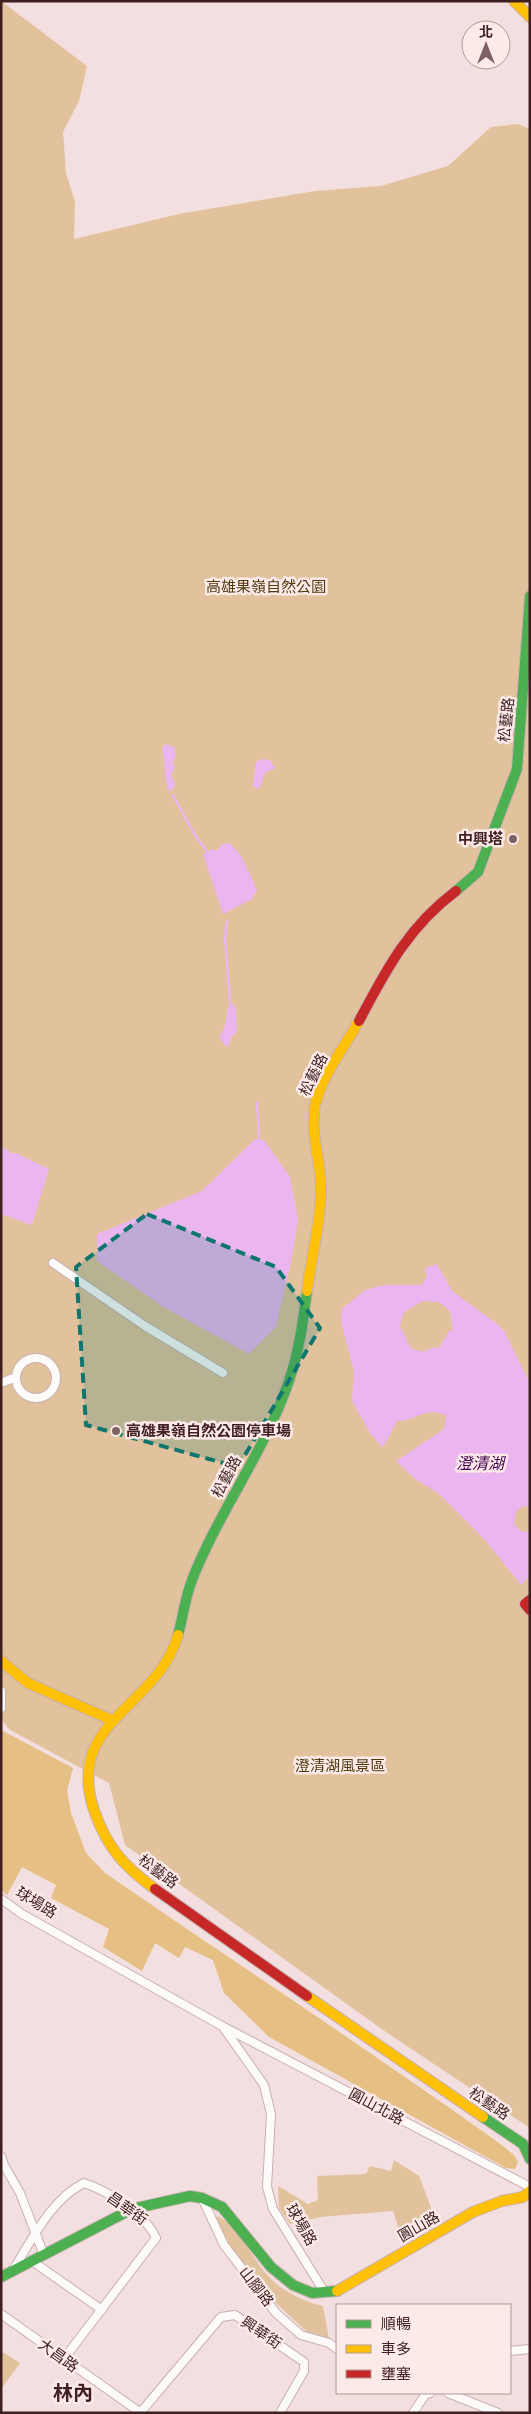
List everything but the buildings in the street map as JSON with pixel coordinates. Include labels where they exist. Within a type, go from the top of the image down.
[{"type":"street","points":[[514,1],[530,17]]},
{"type":"street","name":"松藝路","points":[[530,596],[526,672],[517,770],[478,872],[466,886],[426,915],[397,952],[319,1093],[312,1124],[321,1187],[302,1318],[289,1381],[254,1458],[191,1581],[176,1643],[169,1660],[155,1680],[114,1721],[99,1743],[90,1760],[88,1784],[93,1808],[111,1849],[129,1870],[404,2065],[523,2144],[530,2158]]},
{"type":"street","points":[[53,1264],[145,1326],[224,1373]]},
{"type":"street","points":[[38,1357],[50,1362],[54,1367],[57,1380],[50,1393],[38,1398],[24,1395],[19,1390],[16,1377],[17,1370],[25,1360],[38,1357]]},
{"type":"street","points":[[1,1383],[16,1377]]},
{"type":"street","points":[[530,1600],[525,1604],[530,1610]]},
{"type":"street","points":[[1,1661],[28,1683],[114,1721]]},
{"type":"street","points":[[1,1691],[1,1708]]},
{"type":"street","points":[[99,1743],[113,1730],[143,1692]]},
{"type":"street","name":"球場路","points":[[1,1899],[22,1914],[222,2026],[264,2085],[272,2114],[267,2186],[273,2209],[325,2293]]},
{"type":"street","name":"圓山北路","points":[[222,2026],[530,2189]]},
{"type":"street","points":[[1,2156],[20,2193],[44,2255]]},
{"type":"street","name":"昌華街","points":[[12,2271],[35,2234],[70,2190],[84,2183],[132,2210],[151,2226],[156,2238],[63,2360]]},
{"type":"street","name":"圓山路","points":[[325,2293],[340,2291],[473,2212],[502,2201],[523,2197],[530,2189]]},
{"type":"street","points":[[1,2277],[132,2210],[178,2197],[202,2198],[222,2207],[270,2267],[293,2285],[312,2293],[325,2293]]},
{"type":"street","name":"山腳路","points":[[202,2198],[224,2245],[276,2313],[301,2335],[329,2344],[336,2348]]},
{"type":"street","points":[[32,2261],[102,2310]]},
{"type":"street","name":"大昌路","points":[[1,2314],[63,2360],[140,2413]]},
{"type":"street","name":"興華街","points":[[140,2413],[221,2317],[235,2315],[304,2362],[304,2371],[280,2413]]},
{"type":"street","points":[[511,2351],[530,2349]]},
{"type":"street","points":[[413,2413],[428,2394]]},
{"type":"street","points":[[450,2394],[498,2413]]},
{"type":"highlighted area","points":[[147,1214],[276,1267],[320,1328],[238,1467],[86,1425],[76,1267]]},
{"type":"green space","name":"高雄果嶺自然公園","points":[[1,1],[87,66],[79,101],[63,132],[66,173],[75,202],[74,239],[179,214],[315,191],[381,186],[448,166],[491,127],[518,124],[530,129],[530,2128],[383,2030],[125,1845],[109,1783],[10,1730],[1,1719]]},
{"type":"green space","points":[[394,2160],[419,2176],[435,2218],[401,2236],[393,2211],[320,2217],[290,2224],[279,2208],[278,2186],[308,2204],[318,2200],[317,2176],[366,2174],[370,2166],[391,2171]]},
{"type":"green space","points":[[218,2216],[234,2228],[274,2282],[294,2295],[323,2306],[329,2339],[309,2334],[262,2290],[226,2243],[216,2219]]},
{"type":"green space","points":[[1,2351],[20,2363],[1,2389]]},
{"type":"shaded area","points":[[1,1730],[73,1768],[67,1790],[71,1813],[86,1853],[105,1873],[352,2040],[499,2143],[514,2155],[518,2162],[515,2169],[506,2168],[269,2037],[224,1993],[213,1960],[185,1947],[179,1958],[155,1943],[142,1971],[103,1947],[109,1929],[51,1898],[56,1885],[22,1867],[7,1895],[1,1889]]},
{"type":"water","points":[[165,744],[174,747],[176,755],[172,763],[175,766],[171,776],[175,784],[173,790],[169,791],[162,749]]},
{"type":"water","points":[[262,759],[270,760],[275,768],[265,773],[260,787],[257,789],[253,786],[256,762]]},
{"type":"water","points":[[230,843],[242,857],[257,890],[252,899],[223,914],[203,854],[213,849],[217,851],[222,844]]},
{"type":"water","points":[[231,1001],[236,1009],[237,1032],[231,1037],[229,1045],[225,1046],[219,1037],[224,1028]]},
{"type":"water","points":[[255,1139],[264,1140],[290,1177],[298,1219],[291,1262],[276,1327],[249,1354],[162,1306],[97,1261],[97,1234],[202,1191]]},
{"type":"water","points":[[1,1146],[13,1154],[16,1153],[49,1169],[32,1225],[1,1214]]},
{"type":"water","name":"澄清湖","points":[[437,1264],[452,1291],[505,1332],[530,1384],[530,1507],[524,1506],[516,1511],[514,1523],[520,1531],[530,1532],[530,1576],[521,1585],[485,1540],[438,1493],[415,1479],[396,1461],[444,1429],[446,1416],[433,1412],[397,1421],[383,1448],[370,1433],[352,1401],[354,1371],[341,1322],[342,1309],[365,1290],[384,1285],[422,1285],[427,1276],[425,1268]],"holes":[[[423,1301],[439,1302],[450,1311],[453,1329],[449,1331],[439,1348],[435,1347],[422,1352],[411,1348],[400,1326],[404,1312]]]},
{"type":"waterway","points":[[173,795],[196,837],[208,852]]},
{"type":"waterway","points":[[227,921],[225,938],[230,1001]]},
{"type":"waterway","points":[[257,1103],[259,1140]]},
{"type":"traffic: fast","points":[[456,891],[478,872],[517,769],[530,596]]},
{"type":"traffic: fast","points":[[178,1635],[190,1587],[203,1555],[268,1432],[289,1381],[298,1348],[307,1291]]},
{"type":"traffic: fast","points":[[483,2117],[523,2144],[530,2159]]},
{"type":"traffic: fast","points":[[1,2277],[132,2209],[190,2196],[202,2198],[222,2207],[271,2267],[293,2285],[312,2293],[337,2291]]},
{"type":"traffic: slow","points":[[514,1],[530,17]]},
{"type":"traffic: slow","points":[[307,1291],[321,1202],[321,1179],[314,1127],[315,1106],[328,1073],[359,1021]]},
{"type":"traffic: slow","points":[[155,1889],[126,1865],[112,1847],[95,1813],[88,1782],[91,1757],[101,1736],[152,1681],[167,1660],[178,1635]]},
{"type":"traffic: slow","points":[[1,1661],[28,1683],[114,1721]]},
{"type":"traffic: slow","points":[[307,1996],[483,2117]]},
{"type":"traffic: slow","points":[[337,2291],[473,2212],[502,2201],[523,2197],[530,2191]]},
{"type":"traffic: jam","points":[[359,1021],[389,967],[411,935],[424,919],[456,891]]},
{"type":"traffic: jam","points":[[530,1600],[525,1604],[530,1610]]},
{"type":"traffic: jam","points":[[155,1889],[307,1996]]},
{"type":"place","name":"中興塔","points":[[513,839]]},
{"type":"place","name":"高雄果嶺自然公園停車場","points":[[116,1431]]},
{"type":"district","name":"林內","points":[[73,2394]]},
{"type":"park label","name":"澄清湖風景區","points":[[340,1766]]}]
